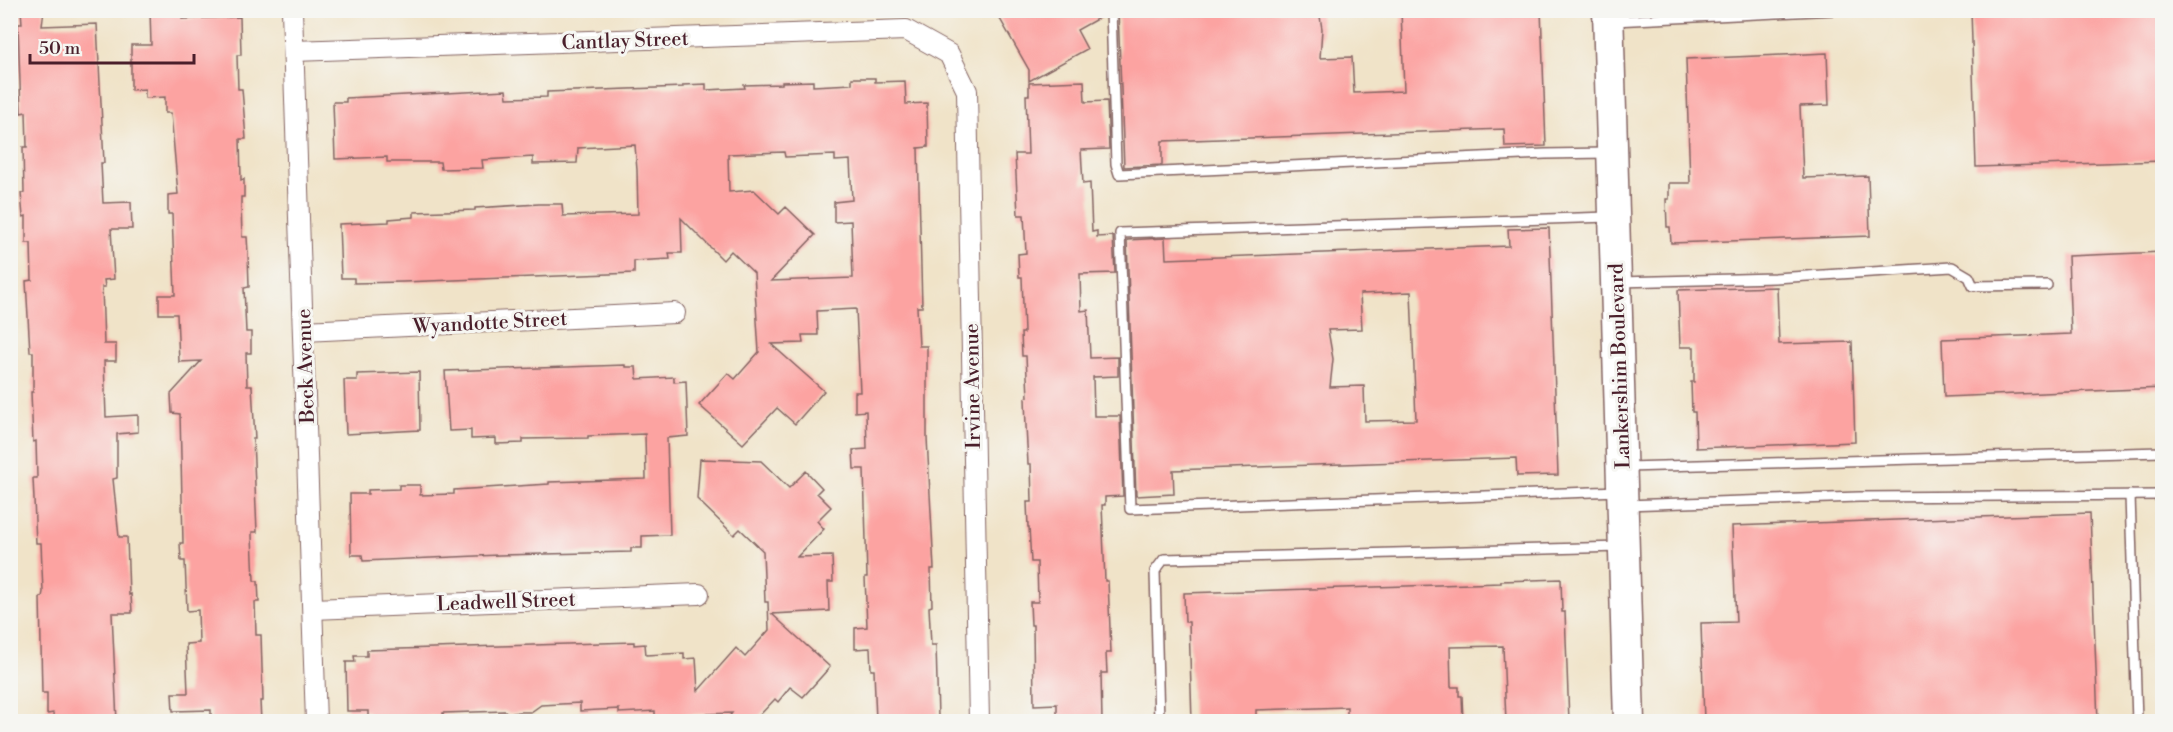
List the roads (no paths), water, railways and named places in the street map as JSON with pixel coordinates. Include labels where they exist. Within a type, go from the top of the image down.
[{"type":"main road","name":"Lankershim Boulevard","points":[[1608,16],[1629,722]]},
{"type":"street","name":"Beck Avenue","points":[[292,10],[316,722]]},
{"type":"street","name":"Cantlay Street","points":[[294,51],[906,30],[949,54]]},
{"type":"street","name":"Irvine Avenue","points":[[949,54],[967,91],[979,722]]},
{"type":"street","name":"Wyandotte Street","points":[[304,331],[675,313]]},
{"type":"street","name":"Leadwell Street","points":[[313,609],[699,594]]},
{"type":"lane","points":[[1111,10],[1116,164],[1119,174],[1533,154],[1612,153]]},
{"type":"lane","points":[[1608,16],[1835,10]]},
{"type":"lane","points":[[1614,217],[1120,233],[1130,509],[1622,488],[2163,452]]},
{"type":"lane","points":[[1616,282],[1775,278],[1952,267],[1969,277],[1973,286],[2047,285]]},
{"type":"lane","points":[[1622,488],[1674,504],[1858,497],[2163,495]]},
{"type":"lane","points":[[2130,495],[2137,722]]},
{"type":"lane","points":[[1159,722],[1155,571],[1164,559],[1624,547]]}]
